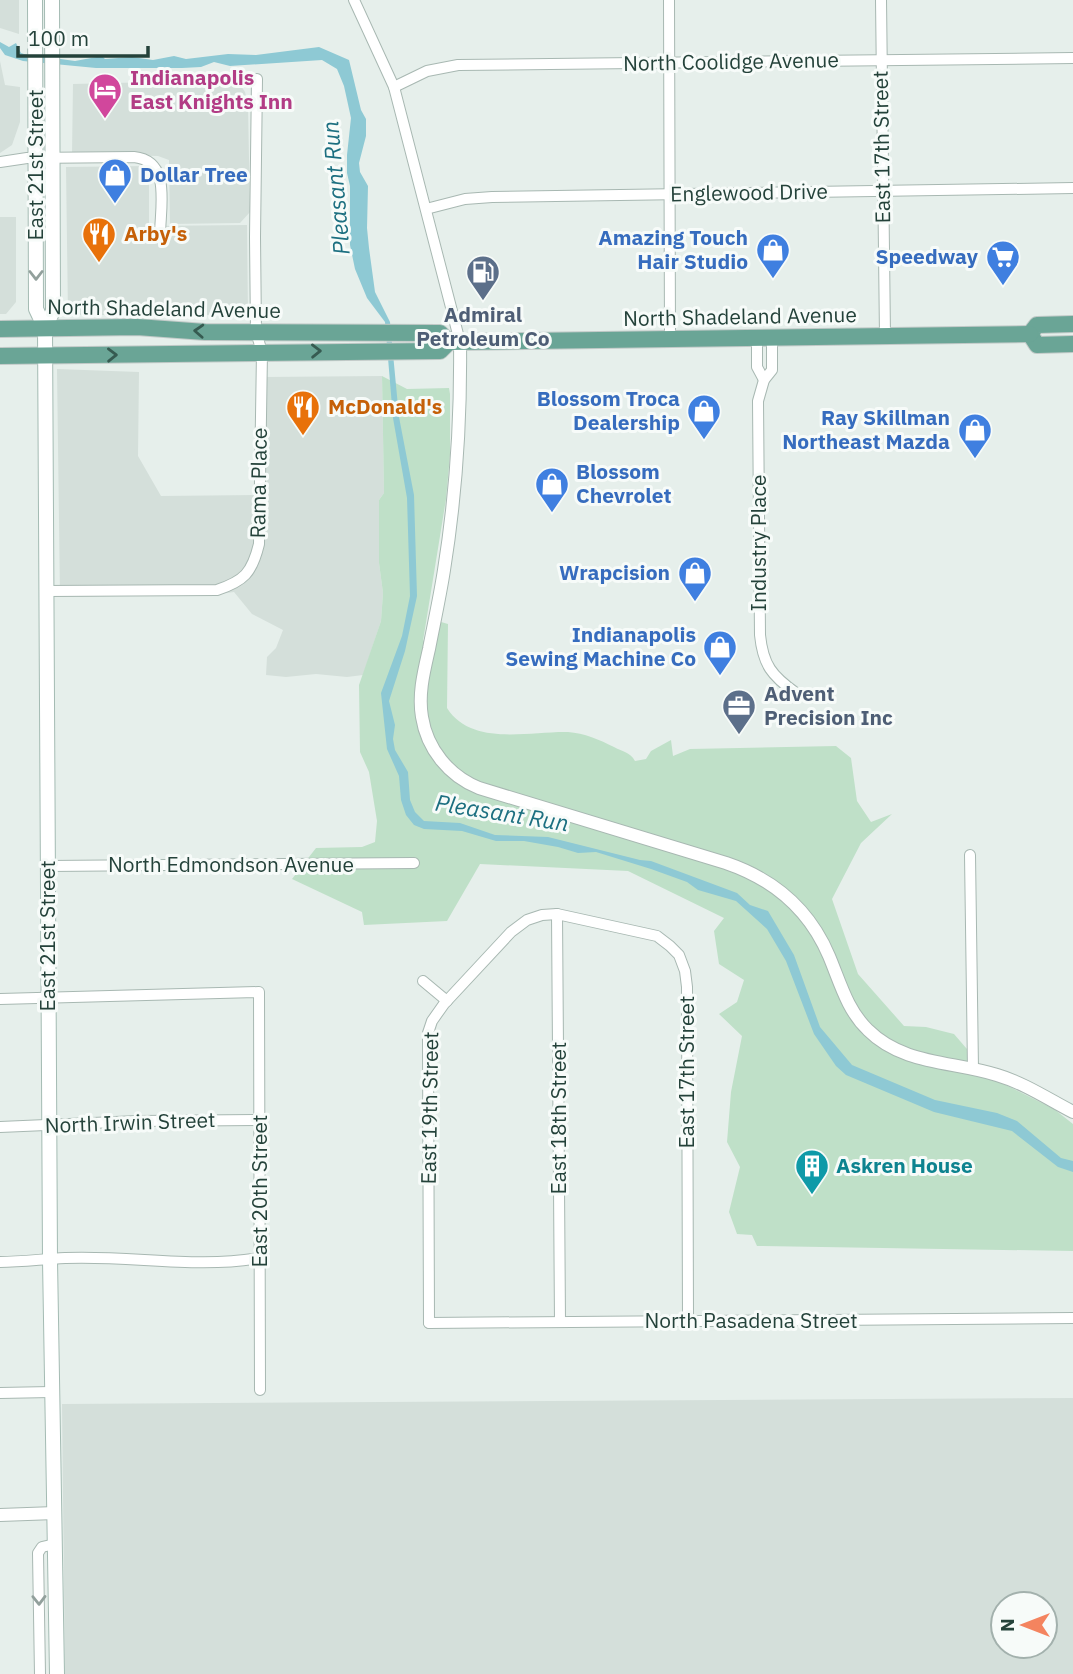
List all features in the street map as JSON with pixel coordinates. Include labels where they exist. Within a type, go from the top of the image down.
[{"type":"main road","name":"East 21st Street","points":[[35,0],[35,74],[44,158]]},
{"type":"main road","name":"East 21st Street","points":[[52,0],[52,76],[44,158],[36,309],[45,328],[51,1392],[57,1674]]},
{"type":"main road","name":"North Shadeland Avenue","points":[[1030,334],[1037,325],[1073,324]]},
{"type":"main road","name":"North Shadeland Avenue","points":[[0,329],[136,327],[205,332],[440,334],[455,342],[1030,334]]},
{"type":"main road","name":"North Shadeland Avenue","points":[[1030,334],[1037,345],[1073,344]]},
{"type":"main road","name":"North Shadeland Avenue","points":[[0,356],[440,351],[455,342]]},
{"type":"street","points":[[354,0],[394,87],[426,209],[455,342],[460,398],[453,500],[442,580],[420,700],[425,733],[439,758],[455,774],[479,788],[726,863],[763,878],[790,898],[810,923],[828,954],[853,1012],[872,1034],[892,1048],[923,1060],[998,1075],[1073,1112]]},
{"type":"street","points":[[669,0],[670,339]]},
{"type":"street","name":"East 17th Street","points":[[881,0],[885,336]]},
{"type":"street","name":"North Coolidge Avenue","points":[[394,87],[427,71],[458,65],[1073,58]]},
{"type":"street","name":"Rama Place","points":[[46,592],[217,590],[237,583],[251,568],[259,544],[262,352],[256,332],[257,79]]},
{"type":"street","points":[[0,162],[44,158],[134,157],[151,162],[160,176],[160,236]]},
{"type":"street","name":"Englewood Drive","points":[[426,209],[465,199],[486,197],[1073,188]]},
{"type":"street","name":"Industry Place","points":[[764,338],[757,367],[764,380],[758,401],[760,635],[768,668],[776,679],[796,692]]},
{"type":"street","points":[[970,855],[973,1069]]},
{"type":"street","name":"North Edmondson Avenue","points":[[48,866],[414,863]]},
{"type":"street","name":"East 17th Street","points":[[557,914],[657,936],[674,949],[684,967],[687,988],[688,1321]]},
{"type":"street","name":"East 19th Street","points":[[429,1323],[428,1037],[432,1021],[447,1001],[519,924],[538,916],[557,914]]},
{"type":"street","name":"East 18th Street","points":[[557,914],[560,1322]]},
{"type":"street","points":[[423,981],[447,1001]]},
{"type":"street","name":"East 20th Street","points":[[49,997],[259,992],[260,1390]]},
{"type":"street","points":[[0,999],[49,997]]},
{"type":"street","name":"North Irwin Street","points":[[0,1127],[129,1121],[260,1120]]},
{"type":"street","points":[[0,1262],[65,1258],[224,1262],[260,1258]]},
{"type":"street","name":"North Pasadena Street","points":[[429,1323],[1073,1318]]},
{"type":"street","points":[[420,1332],[429,1323]]},
{"type":"street","points":[[0,1393],[51,1392]]},
{"type":"street","points":[[0,1514],[55,1513]]},
{"type":"street","points":[[40,1674],[38,1553],[42,1547],[55,1544]]},
{"type":"shaded area","points":[[0,0],[19,0],[19,34],[0,28]]},
{"type":"shaded area","points":[[0,61],[5,85],[20,87],[20,122],[12,145],[0,153]]},
{"type":"shaded area","points":[[237,80],[245,92],[248,105],[250,212],[240,223],[170,224],[169,160],[158,156],[72,154],[73,84]]},
{"type":"shaded area","points":[[149,166],[149,226],[247,225],[248,315],[68,315],[66,167]]},
{"type":"shaded area","points":[[0,217],[16,217],[16,302],[6,314],[0,314]]},
{"type":"shaded area","points":[[57,369],[139,372],[138,456],[161,496],[266,495],[265,377],[382,376],[384,493],[379,500],[379,563],[383,593],[381,621],[363,675],[266,675],[267,657],[276,648],[283,630],[252,614],[234,592],[60,597]]},
{"type":"shaded area","points":[[1073,1398],[1073,1674],[65,1674],[62,1404]]},
{"type":"green space","points":[[382,376],[407,389],[449,388],[450,455],[446,499],[423,641],[441,622],[448,624],[447,708],[458,720],[471,728],[502,734],[580,734],[626,752],[635,761],[646,759],[651,751],[671,740],[673,756],[690,749],[836,746],[851,758],[857,801],[871,822],[892,814],[861,843],[832,899],[858,974],[904,1026],[926,1027],[954,1034],[992,1078],[1054,1109],[1073,1124],[1073,1251],[757,1246],[752,1235],[737,1234],[729,1212],[740,1167],[727,1142],[731,1092],[742,1036],[719,1014],[737,1002],[744,980],[719,964],[714,931],[724,918],[628,871],[480,864],[447,921],[364,925],[362,912],[292,879],[316,848],[362,847],[375,842],[377,821],[369,772],[360,752],[359,685],[381,621],[383,593],[379,563],[379,500],[384,493]]},
{"type":"water","name":"Pleasant Run","points":[[0,42],[9,47],[16,43],[24,54],[75,61],[102,56],[105,59],[132,57],[153,60],[174,56],[186,59],[228,54],[256,55],[319,47],[349,60],[361,110],[366,119],[366,136],[359,163],[360,172],[368,186],[367,228],[375,292],[390,322],[399,417],[414,495],[417,596],[405,651],[389,701],[395,725],[395,750],[408,772],[410,800],[415,812],[424,821],[460,823],[495,835],[548,837],[651,861],[737,893],[750,905],[768,911],[794,955],[820,1027],[852,1065],[935,1100],[997,1113],[1017,1121],[1061,1158],[1073,1161],[1073,1172],[1058,1167],[1012,1131],[934,1112],[846,1075],[836,1066],[814,1034],[786,961],[767,929],[736,901],[698,890],[687,882],[596,852],[578,853],[524,841],[496,841],[462,831],[424,829],[414,825],[406,815],[401,800],[399,776],[387,749],[381,693],[402,636],[410,596],[407,498],[393,418],[385,322],[367,298],[355,269],[350,245],[347,155],[351,118],[337,69],[322,60],[230,66],[214,62],[201,67],[182,68],[96,68],[23,61],[5,55],[0,48]]},
{"type":"place","name":"Indianapolis East Knights Inn","points":[[105,120]]},
{"type":"place","name":"Dollar Tree","points":[[115,205]]},
{"type":"place","name":"Arby's","points":[[99,264]]},
{"type":"place","name":"Amazing Touch Hair Studio","points":[[773,280]]},
{"type":"place","name":"Speedway","points":[[1003,287]]},
{"type":"place","name":"Admiral Petroleum Co","points":[[483,302]]},
{"type":"place","name":"McDonald's","points":[[303,437]]},
{"type":"place","name":"Blossom Troca Dealership","points":[[704,441]]},
{"type":"place","name":"Ray Skillman Northeast Mazda","points":[[975,460]]},
{"type":"place","name":"Blossom Chevrolet","points":[[552,514]]},
{"type":"place","name":"Wrapcision","points":[[695,603]]},
{"type":"place","name":"Indianapolis Sewing Machine Co","points":[[720,677]]},
{"type":"place","name":"Advent Precision Inc","points":[[739,736]]},
{"type":"place","name":"Askren House","points":[[812,1196]]}]
